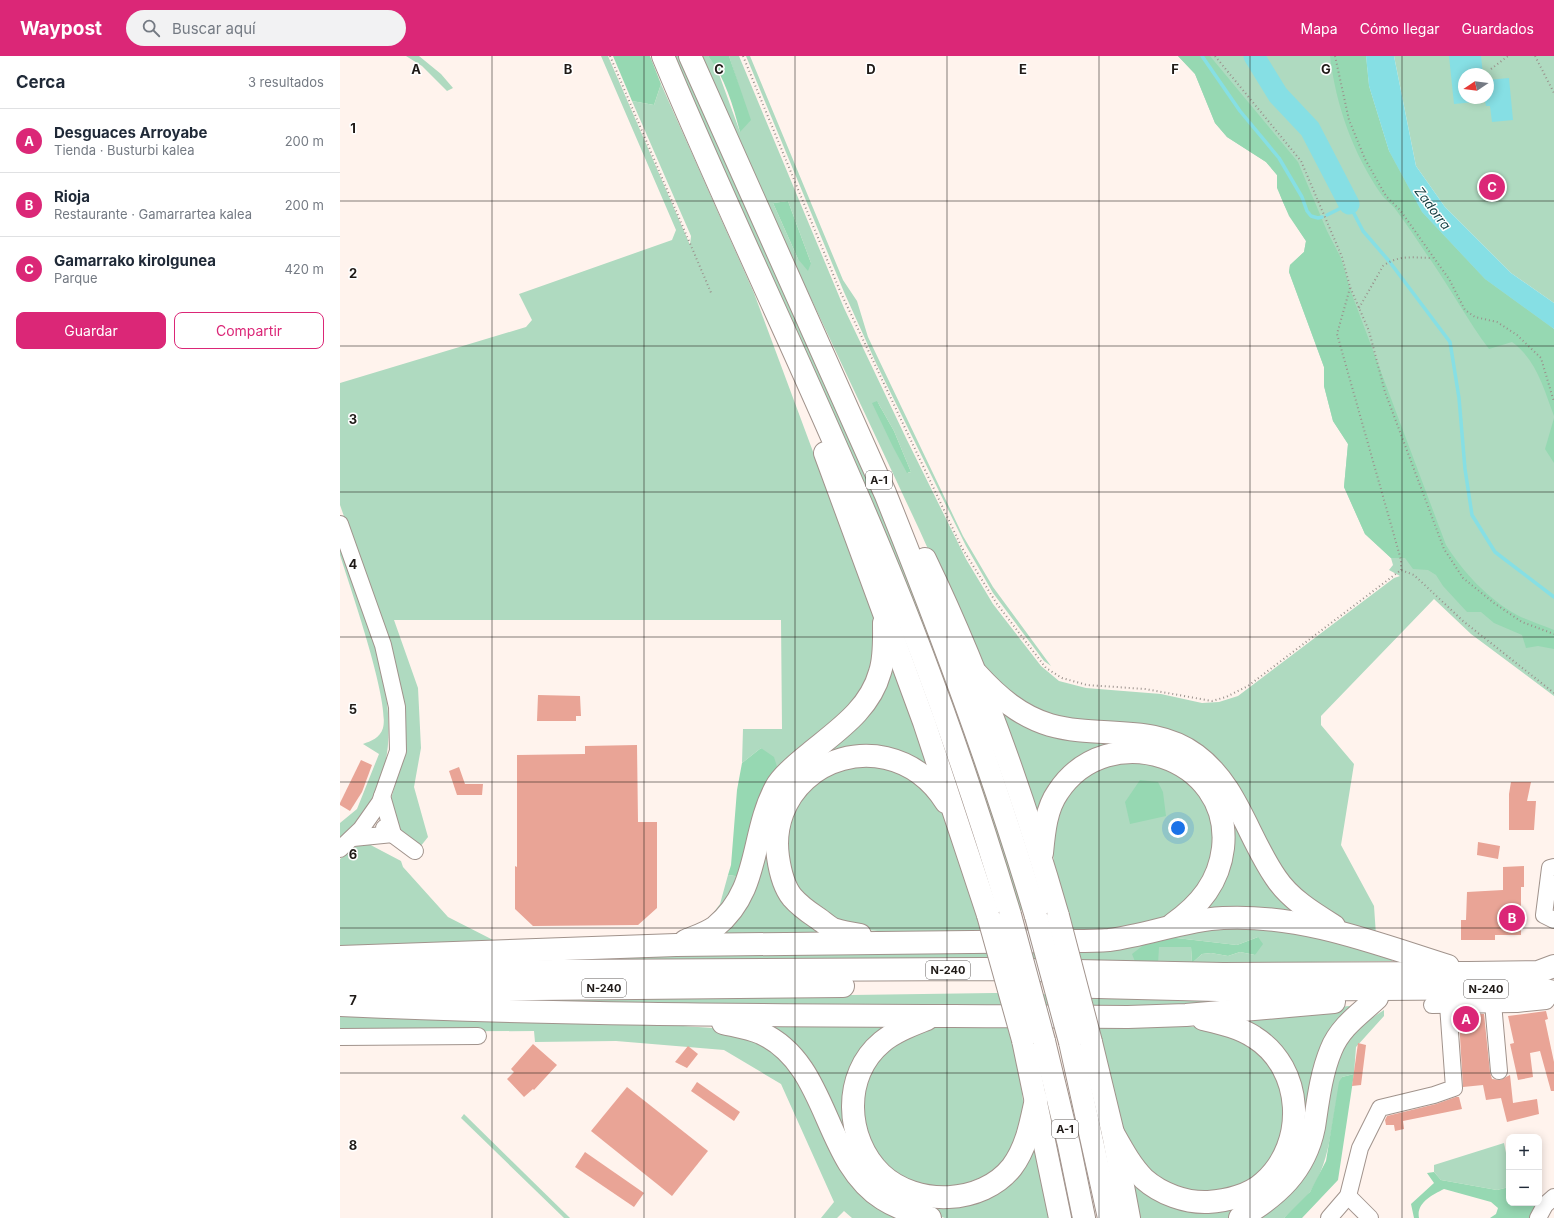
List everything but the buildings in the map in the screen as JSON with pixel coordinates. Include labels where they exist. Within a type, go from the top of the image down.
[{"type":"highway","name":"A-1","points":[[663,56],[797,362],[838,450],[923,654],[966,777],[1010,915],[1034,1041],[1069,1144],[1084,1218]]},
{"type":"highway","name":"A-1","points":[[690,56],[885,494],[946,646],[991,773],[1036,916],[1080,1042],[1109,1218]]},
{"type":"highway","points":[[797,362],[818,434],[924,722],[988,915],[1034,1041],[1036,1099],[1060,1218]]},
{"type":"highway","points":[[885,494],[907,520],[977,674],[1041,858],[1058,916],[1080,1042],[1113,1134],[1129,1218]]},
{"type":"highway","points":[[676,944],[714,928],[735,907],[748,882],[763,816],[776,786],[803,759],[851,720],[866,702],[880,672],[884,640],[884,614]]},
{"type":"highway","points":[[977,674],[1010,706],[1036,720],[1051,725],[1074,729],[1150,735],[1174,742],[1196,754],[1210,766],[1223,781],[1234,798],[1260,853],[1277,880],[1295,899],[1345,934]]},
{"type":"highway","points":[[1041,858],[1043,836],[1051,806],[1058,792],[1079,770],[1092,762],[1107,756],[1137,751],[1165,756],[1178,762],[1200,779],[1208,789],[1220,815],[1223,844],[1220,863],[1210,887],[1201,901],[1189,913],[1171,925]]},
{"type":"highway","points":[[890,942],[833,928],[802,907],[791,896],[780,872],[777,850],[778,828],[787,803],[800,785],[834,761],[852,756],[875,756],[894,760],[916,770],[938,788],[956,817]]},
{"type":"highway","points":[[340,957],[676,944],[1073,942],[1110,940],[1171,925],[1223,918],[1246,918],[1302,924],[1345,934],[1468,973]]},
{"type":"highway","name":"N-240","points":[[340,972],[422,973],[985,970],[1223,974],[1468,973],[1538,972],[1554,966]]},
{"type":"highway","name":"N-240","points":[[340,991],[987,984],[1218,990],[1416,990],[1537,988],[1554,985]]},
{"type":"highway","points":[[340,1006],[691,1016],[785,1014],[1128,1017],[1186,1015],[1377,998],[1416,990]]},
{"type":"highway","points":[[1240,1218],[1274,1196],[1290,1181],[1301,1163],[1308,1146],[1324,1072],[1331,1049],[1349,1022],[1377,998]]},
{"type":"highway","points":[[1113,1134],[1128,1159],[1144,1179],[1162,1191],[1182,1199],[1198,1203],[1233,1198],[1249,1192],[1264,1183],[1276,1169],[1287,1150],[1293,1132],[1295,1114],[1293,1095],[1289,1080],[1280,1062],[1264,1044],[1240,1029],[1186,1015]]},
{"type":"highway","points":[[691,1016],[743,1027],[761,1033],[779,1044],[796,1061],[811,1084],[840,1146],[858,1177],[882,1199],[902,1209],[930,1218]]},
{"type":"highway","points":[[936,1016],[895,1033],[881,1042],[868,1057],[854,1088],[852,1105],[854,1125],[860,1143],[881,1174],[896,1185],[933,1198],[966,1195],[981,1189],[996,1180],[1011,1167],[1022,1149],[1030,1128],[1036,1099]]},
{"type":"street","points":[[340,524],[383,645],[397,707],[398,751],[382,796],[370,818],[353,838],[340,849]]},
{"type":"street","points":[[382,796],[393,834]]},
{"type":"street","points":[[370,818],[415,851]]},
{"type":"street","points":[[353,838],[393,834]]},
{"type":"street","points":[[1554,868],[1550,868],[1544,915],[1554,920]]},
{"type":"street","points":[[1329,1218],[1348,1196],[1360,1148],[1380,1108],[1434,1095],[1454,1088],[1440,1005],[1517,1004],[1546,1001],[1554,985]]},
{"type":"street","points":[[1493,1004],[1499,1071]]},
{"type":"street","points":[[340,1037],[478,1036]]},
{"type":"street","points":[[1348,1196],[1370,1218]]},
{"type":"street","points":[[1538,1218],[1545,1206],[1554,1197]]},
{"type":"path","points":[[610,56],[712,294]]},
{"type":"path","points":[[743,56],[840,291],[962,548],[997,604],[1046,668],[1062,678],[1086,685],[1145,689],[1212,701],[1226,698],[1248,686],[1401,570]]},
{"type":"path","points":[[1215,56],[1300,161],[1342,257],[1350,287],[1369,331],[1385,392],[1444,550],[1463,578],[1494,603],[1522,622],[1554,634]]},
{"type":"path","points":[[1334,56],[1349,120],[1365,158],[1386,196],[1400,210],[1449,279],[1465,310],[1475,317],[1497,322],[1517,335],[1541,358],[1554,402]]},
{"type":"path","points":[[1492,68],[1508,56]]},
{"type":"path","points":[[1535,56],[1554,93]]},
{"type":"path","points":[[1359,308],[1384,266],[1389,261],[1397,257],[1433,258]]},
{"type":"path","points":[[1350,287],[1337,334],[1401,560],[1401,570]]},
{"type":"path","points":[[1401,570],[1414,575],[1463,621],[1554,693]]},
{"type":"green space","points":[[406,56],[419,56],[441,74],[453,88],[447,91],[422,66]]},
{"type":"green space","points":[[601,56],[608,56],[690,245],[691,236],[632,101],[654,105],[661,84],[754,293],[876,621],[874,668],[856,701],[778,770],[761,748],[742,763],[743,729],[782,729],[781,620],[394,620],[418,688],[421,748],[414,787],[428,837],[420,847],[399,829],[391,799],[402,761],[375,605],[340,505],[340,383],[526,327],[532,320],[519,294],[672,240],[676,230]]},
{"type":"green space","points":[[613,56],[650,56],[661,84],[654,105],[632,101]]},
{"type":"green space","points":[[671,56],[680,56],[837,407],[925,613],[1026,909],[1019,911]]},
{"type":"green space","points":[[701,56],[708,56],[716,66],[740,132],[739,87],[729,56],[739,56],[844,308],[906,438],[966,559],[993,604],[1041,666],[1059,681],[1086,688],[1161,694],[1202,703],[1219,702],[1238,696],[1394,578],[1400,576],[1389,570],[1393,565],[1391,558],[1365,534],[1344,487],[1348,444],[1333,421],[1324,386],[1324,367],[1289,272],[1290,265],[1304,252],[1306,241],[1283,201],[1277,175],[1266,162],[1227,137],[1215,123],[1195,74],[1178,56],[1366,56],[1369,86],[1389,151],[1554,329],[1554,696],[1471,634],[1434,599],[1321,716],[1321,725],[1354,764],[1341,845],[1374,906],[1376,935],[1347,924],[1334,917],[1321,909],[1297,889],[1272,857],[1237,787],[1066,720],[1034,712],[1000,688],[972,647],[919,529],[777,226]],"holes":[[[788,201],[811,263],[798,259],[773,203]],[[877,401],[894,431],[911,472],[908,473]]]},
{"type":"green space","points":[[708,56],[729,56],[751,120],[740,132],[724,82]]},
{"type":"green space","points":[[746,56],[750,56],[843,280],[857,301],[868,337],[963,536],[993,587],[1051,666],[1044,661],[993,593],[966,546],[876,363],[844,292]]},
{"type":"green space","points":[[1178,56],[1210,56],[1298,162],[1327,231],[1341,258],[1351,292],[1446,545],[1468,575],[1486,593],[1506,609],[1554,630],[1554,649],[1538,646],[1526,648],[1522,635],[1494,623],[1481,612],[1467,612],[1443,586],[1436,575],[1428,570],[1413,569],[1405,558],[1391,558],[1365,534],[1344,487],[1348,444],[1333,421],[1324,386],[1324,367],[1289,272],[1290,265],[1304,252],[1306,241],[1289,216],[1277,188],[1277,175],[1266,162],[1227,137],[1215,123],[1195,74]]},
{"type":"green space","points":[[1330,56],[1366,56],[1369,86],[1389,151],[1422,212],[1485,279],[1554,329],[1554,416],[1543,385],[1527,357],[1512,342],[1489,349],[1405,223],[1383,196],[1371,178],[1354,146],[1341,111]]},
{"type":"green space","points":[[1394,56],[1554,56],[1554,303],[1511,273],[1445,207],[1416,166]]},
{"type":"green space","points":[[788,201],[811,263],[808,271],[798,259],[773,203]]},
{"type":"green space","points":[[877,401],[894,431],[911,472],[907,473],[893,447],[872,403]]},
{"type":"green space","points":[[1554,418],[1554,463],[1545,449]]},
{"type":"green space","points":[[340,541],[378,654],[386,695],[389,734],[383,772],[368,806],[340,837],[340,823],[357,809],[379,754],[363,744],[375,739],[380,734],[383,728],[384,714],[381,694],[368,643],[340,555]]},
{"type":"green space","points":[[892,656],[936,776],[924,769],[820,761],[770,851],[830,935],[712,936],[765,826]]},
{"type":"green space","points":[[996,704],[1187,755],[1303,915],[1200,912],[1225,872],[1197,771],[1099,751],[1039,825]]},
{"type":"green space","points":[[761,748],[774,757],[778,770],[742,877],[728,875],[731,865],[737,790],[742,763]]},
{"type":"green space","points":[[1118,762],[1160,763],[1194,786],[1216,827],[1214,853],[1202,888],[1168,917],[1142,927],[1072,935],[1060,897],[1054,863],[1052,842],[1055,821],[1064,800],[1091,771]]},
{"type":"green space","points":[[854,763],[891,767],[926,790],[943,812],[982,931],[889,932],[855,929],[831,920],[809,902],[790,879],[785,860],[789,818],[819,777]]},
{"type":"green space","points":[[1140,780],[1158,782],[1163,792],[1166,816],[1130,824],[1125,802]]},
{"type":"green space","points":[[363,841],[401,861],[403,867],[448,917],[497,942],[340,949],[340,859]]},
{"type":"green space","points":[[728,875],[742,877],[735,895],[708,920],[720,904]]},
{"type":"green space","points":[[1269,923],[1392,957],[1392,961],[1158,964],[1158,947],[1191,947],[1192,963],[1202,954],[1211,953],[1228,956],[1240,952],[1255,955],[1258,937],[1237,945],[1168,937],[1136,964],[539,963],[526,957],[1180,930]]},
{"type":"green space","points":[[1168,937],[1237,945],[1258,937],[1263,944],[1255,955],[1240,952],[1228,956],[1211,953],[1202,954],[1192,963],[1191,947],[1159,947],[1158,964],[1136,964],[1132,954],[1145,944]]},
{"type":"green space","points":[[994,993],[1276,999],[1196,1009],[443,1001]]},
{"type":"green space","points":[[1358,1005],[1336,1028],[1325,1049],[1311,1099],[1301,1153],[1292,1170],[1277,1187],[1230,1218],[1138,1218],[1130,1175],[1149,1192],[1168,1202],[1193,1207],[1225,1205],[1243,1199],[1259,1191],[1273,1180],[1284,1166],[1293,1150],[1299,1132],[1301,1113],[1299,1093],[1293,1074],[1285,1060],[1269,1040],[1254,1029],[1233,1019]]},
{"type":"green space","points":[[1384,1010],[1384,1016],[1356,1047],[1354,1074],[1342,1077],[1327,1151],[1318,1179],[1302,1202],[1284,1218],[1257,1218],[1353,1030]]},
{"type":"green space","points":[[340,1012],[578,1019],[713,1028],[748,1037],[776,1052],[904,1218],[852,1218],[844,1211],[837,1218],[821,1218],[834,1202],[781,1084],[724,1050],[616,1041],[535,1042],[534,1031],[340,1032]]},
{"type":"green space","points":[[764,1022],[893,1024],[862,1054],[857,1151],[952,1204],[1036,1138],[1053,1218],[945,1218],[910,1208],[890,1197]]},
{"type":"green space","points":[[1008,1024],[1019,1065],[1023,1101],[1023,1126],[1016,1146],[1001,1165],[987,1176],[942,1191],[914,1187],[893,1172],[876,1154],[867,1138],[863,1102],[871,1069],[894,1042],[936,1026]]},
{"type":"green space","points":[[1095,1025],[1188,1026],[1215,1030],[1262,1051],[1283,1089],[1286,1132],[1267,1167],[1243,1186],[1209,1195],[1161,1182],[1129,1148],[1114,1106]]},
{"type":"green space","points":[[1354,1074],[1338,1180],[1302,1218],[1284,1218],[1310,1192],[1326,1161],[1339,1082],[1342,1077]]},
{"type":"green space","points":[[464,1114],[570,1218],[564,1218],[461,1118]]},
{"type":"green space","points":[[1504,1143],[1506,1153],[1506,1188],[1497,1190],[1441,1180],[1434,1172],[1434,1165]]},
{"type":"green space","points":[[1434,1172],[1441,1180],[1497,1190],[1506,1188],[1506,1206],[1538,1206],[1532,1218],[1490,1218],[1496,1214],[1498,1208],[1491,1202],[1444,1189],[1426,1200],[1420,1208],[1419,1218],[1414,1218],[1411,1204],[1434,1183],[1427,1173]]},
{"type":"water","name":"Zadorra","points":[[1366,56],[1394,56],[1416,166],[1445,207],[1511,273],[1554,303],[1554,329],[1485,279],[1422,212],[1389,151],[1369,86]]},
{"type":"water","points":[[1449,56],[1481,56],[1482,68],[1458,68],[1458,104],[1454,104]]},
{"type":"water","points":[[1509,78],[1513,120],[1492,122],[1490,106],[1486,106],[1486,104],[1494,104],[1494,79]]},
{"type":"waterway","points":[[1202,56],[1240,111],[1279,158],[1302,197],[1307,211],[1311,216],[1318,218],[1322,217]]},
{"type":"waterway","points":[[1254,56],[1278,95],[1310,129],[1349,204]]},
{"type":"waterway","points":[[1327,215],[1349,204],[1363,231],[1389,261],[1450,342],[1459,398],[1465,469],[1472,515],[1495,552],[1554,597]]},
{"type":"place","name":"Gamarrako kirolgunea","points":[[1492,187]]},
{"type":"place","name":"Rioja","points":[[1512,918]]},
{"type":"place","name":"Desguaces Arroyabe","points":[[1466,1019]]}]
